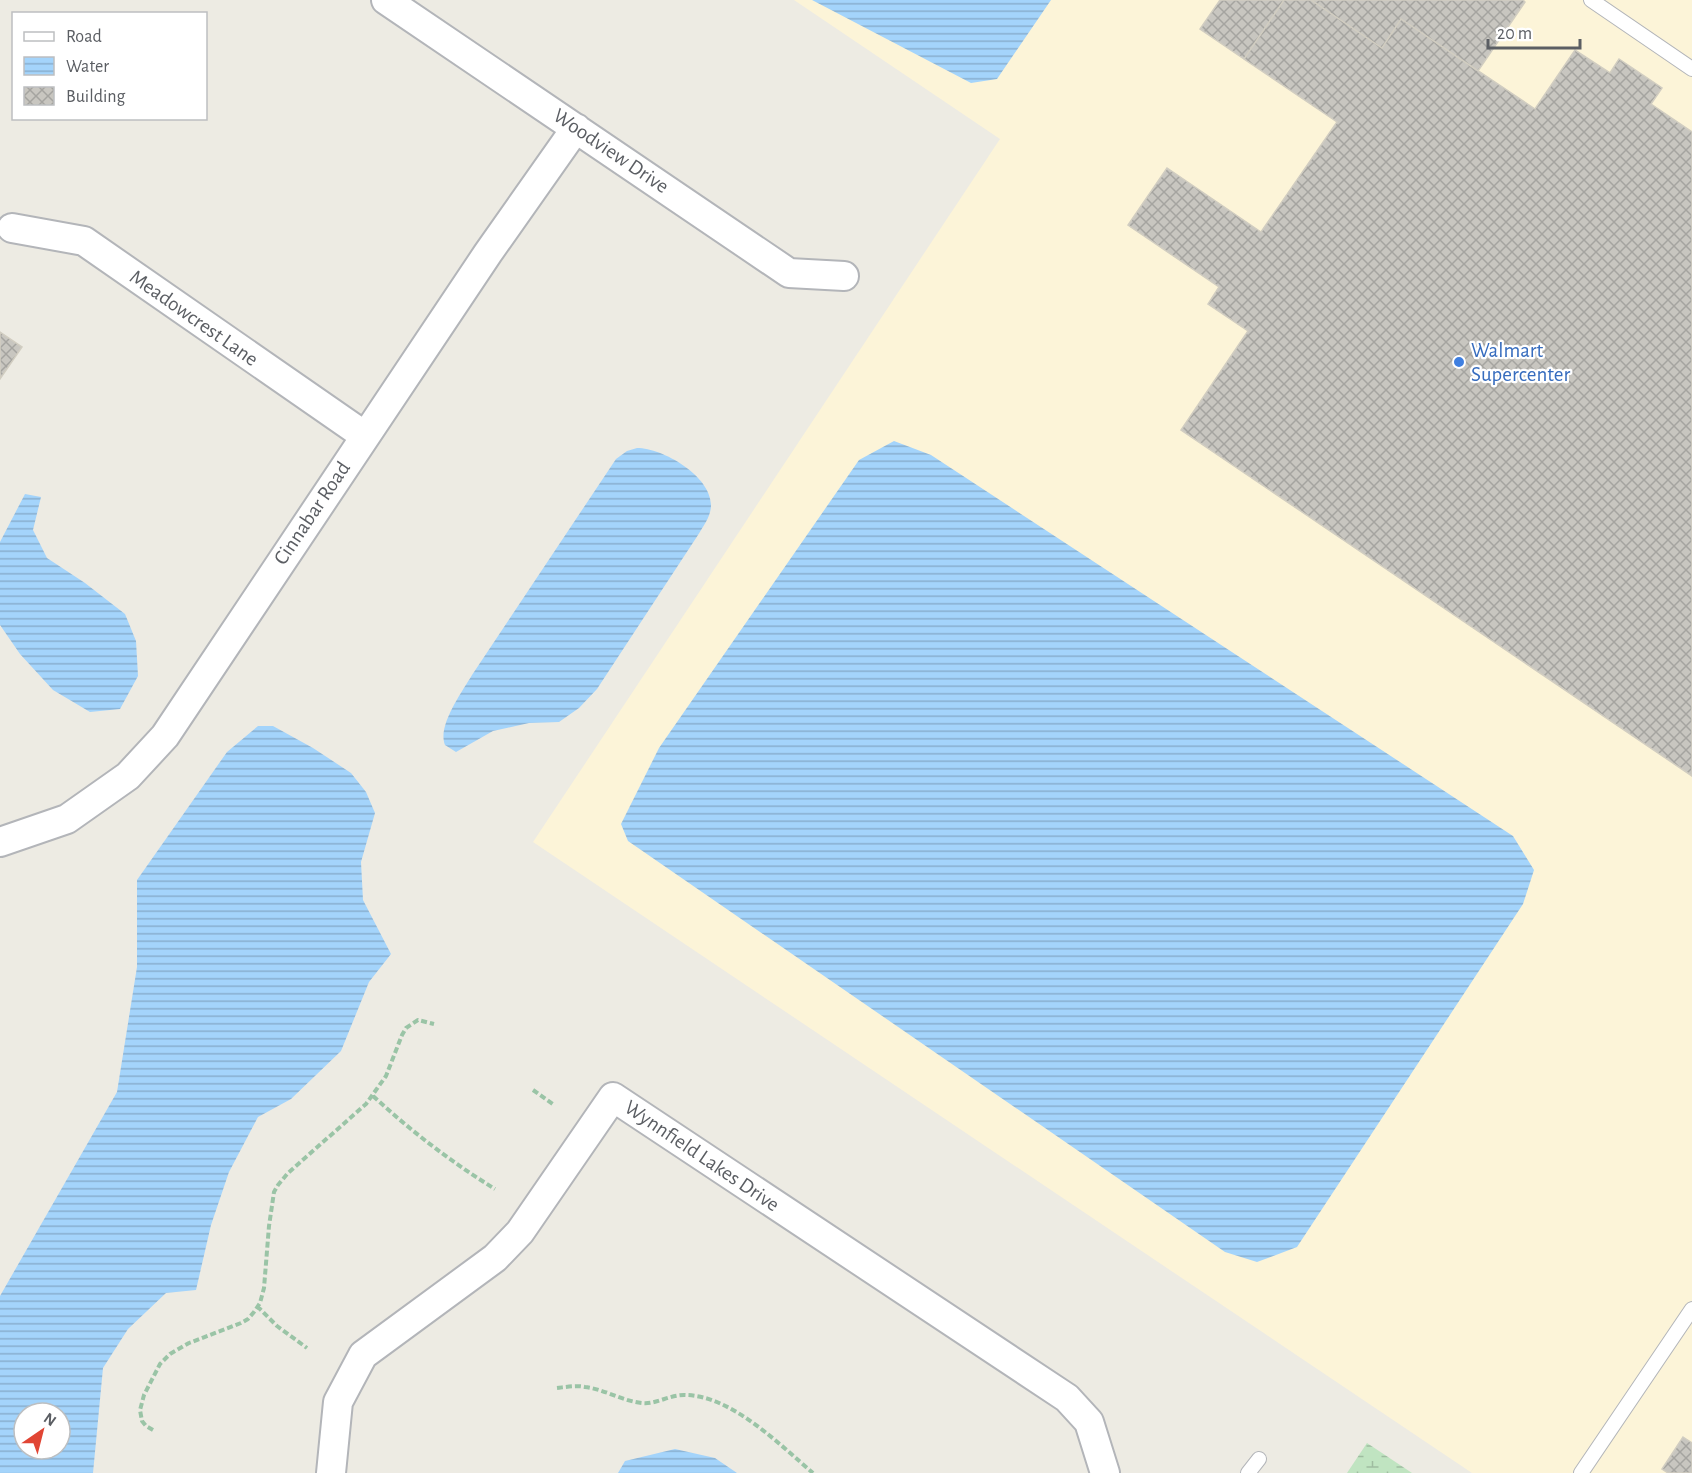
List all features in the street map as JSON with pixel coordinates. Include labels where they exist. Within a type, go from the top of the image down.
[{"type":"street","name":"Woodview Drive","points":[[386,0],[789,273],[844,276]]},
{"type":"street","name":"Cinnabar Road","points":[[0,842],[67,819],[128,776],[165,736],[488,253],[576,128]]},
{"type":"street","name":"Meadowcrest Lane","points":[[12,228],[84,241],[365,436]]},
{"type":"street","name":"Wynnfield Lakes Drive","points":[[331,1473],[338,1402],[363,1355],[495,1258],[520,1232],[613,1096],[1067,1398],[1089,1422],[1105,1473]]},
{"type":"lane","points":[[1591,0],[1692,69]]},
{"type":"lane","points":[[1581,1473],[1692,1309]]},
{"type":"lane","points":[[1248,1473],[1259,1459]]},
{"type":"path","points":[[153,1430],[142,1420],[140,1410],[144,1395],[160,1364],[170,1354],[189,1343],[248,1319],[257,1306],[264,1288],[269,1226],[274,1192],[278,1185],[288,1173],[348,1122],[373,1096],[386,1076],[406,1028],[417,1020],[434,1024]]},
{"type":"path","points":[[534,1090],[554,1105]]},
{"type":"path","points":[[373,1096],[404,1125],[452,1162],[495,1189]]},
{"type":"path","points":[[257,1306],[295,1341],[307,1348]]},
{"type":"path","points":[[557,1388],[585,1386],[643,1404],[676,1395],[689,1395],[714,1402],[739,1414],[760,1428],[813,1473]]},
{"type":"shaded area","points":[[794,0],[1692,0],[1692,1473],[1472,1473],[533,842],[1000,139]]},
{"type":"green space","points":[[1367,1443],[1412,1473],[1347,1473]]},
{"type":"water","points":[[812,0],[1051,0],[997,79],[971,83]]},
{"type":"water","points":[[894,441],[931,455],[1513,836],[1534,870],[1523,904],[1297,1247],[1257,1262],[1225,1252],[628,841],[621,824],[659,748],[859,460]]},
{"type":"water","points":[[637,448],[648,449],[672,458],[694,474],[703,484],[709,494],[711,505],[705,524],[597,689],[579,708],[559,722],[529,723],[493,731],[456,752],[445,745],[443,737],[447,719],[457,700],[616,459],[627,451]]},
{"type":"water","points":[[25,494],[41,497],[33,530],[47,558],[85,583],[125,614],[136,641],[138,676],[120,709],[90,712],[53,690],[20,654],[0,625],[0,542]]},
{"type":"water","points":[[258,726],[273,726],[313,748],[351,773],[366,792],[375,813],[361,862],[363,900],[391,954],[369,982],[341,1051],[291,1099],[258,1117],[229,1172],[211,1225],[196,1290],[166,1293],[128,1329],[103,1368],[93,1473],[0,1473],[0,1296],[117,1092],[137,967],[137,880],[227,752]]},
{"type":"water","points":[[675,1449],[715,1458],[737,1473],[618,1473],[625,1461]]},
{"type":"building","points":[[1220,0],[1284,0],[1244,59],[1200,29]]},
{"type":"building","name":"Walmart Supercenter","points":[[1284,0],[1311,0],[1382,48],[1401,19],[1535,109],[1575,50],[1610,73],[1619,59],[1662,88],[1651,104],[1692,132],[1692,776],[1181,430],[1248,331],[1208,304],[1219,287],[1128,225],[1167,168],[1261,232],[1337,122],[1244,59]]},
{"type":"building","points":[[1311,0],[1523,0],[1525,2],[1478,71],[1401,19],[1382,48]]},
{"type":"building","points":[[0,332],[22,347],[0,379]]},
{"type":"building","points":[[1683,1437],[1692,1443],[1692,1473],[1668,1473],[1662,1469]]},
{"type":"place","name":"Walmart Supercenter","points":[[1459,362]]}]
